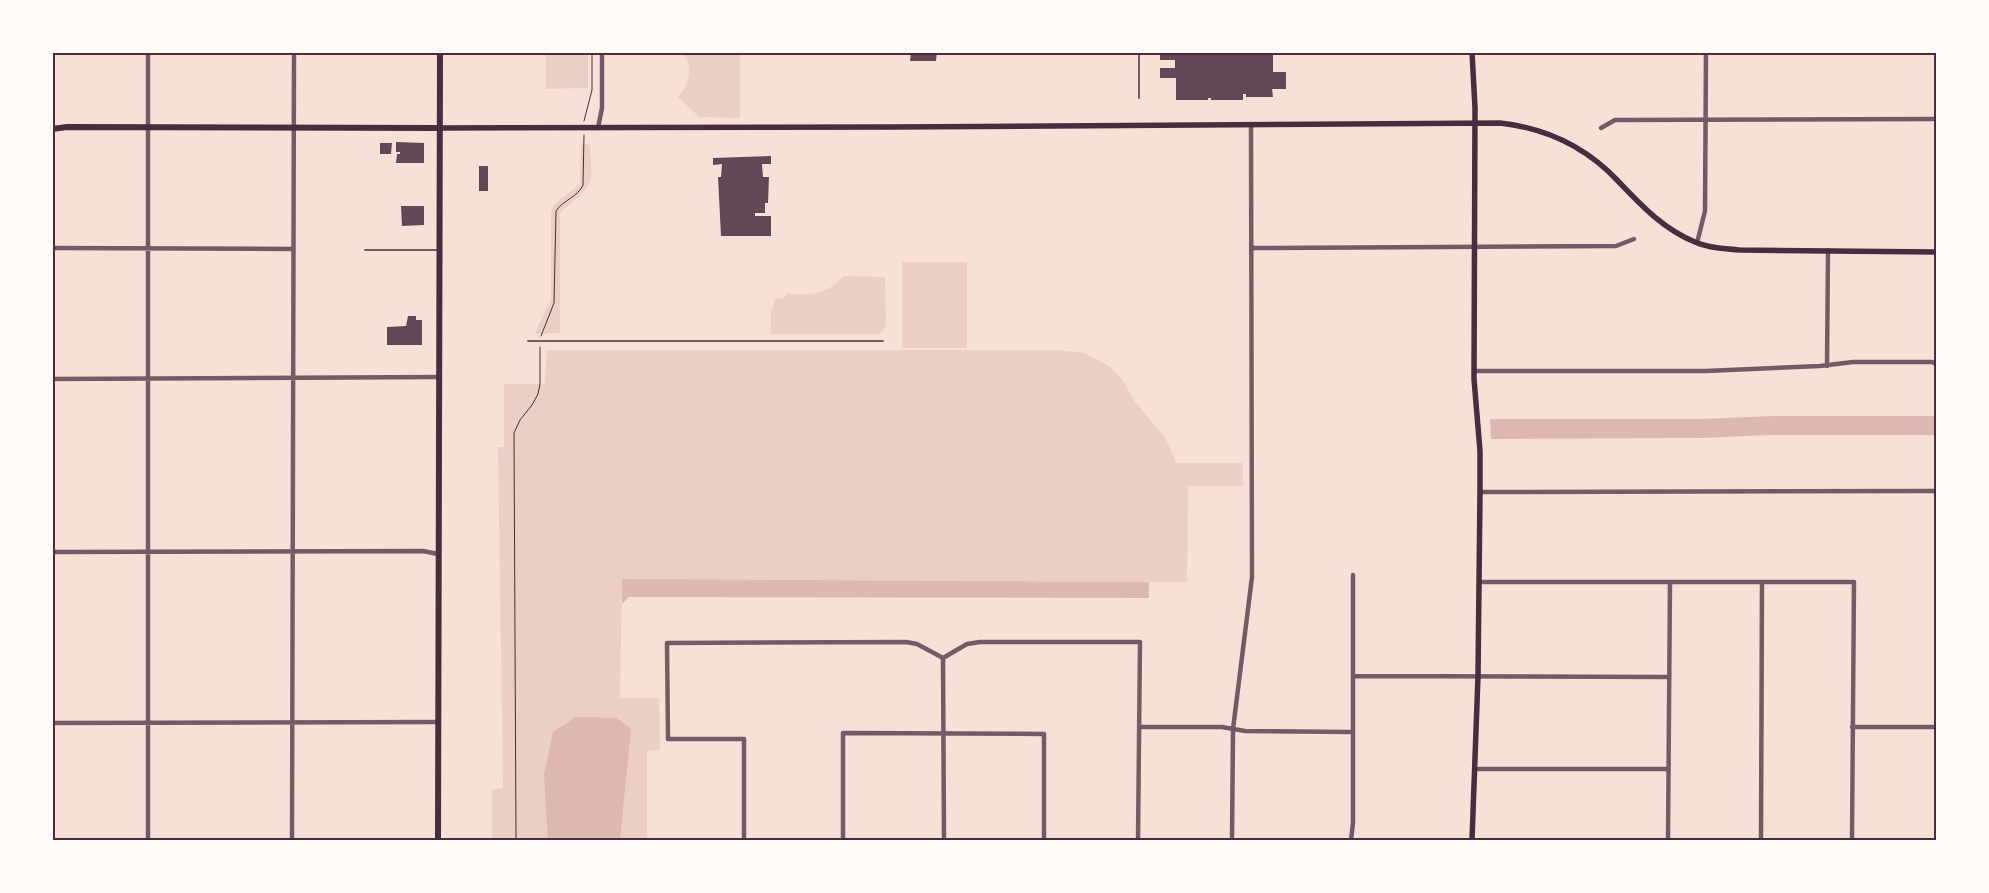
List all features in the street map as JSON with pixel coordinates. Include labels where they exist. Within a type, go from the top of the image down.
[{"type":"main road","points":[[438,840],[440,52]]},
{"type":"main road","points":[[1472,52],[1475,123],[1473,246],[1474,372],[1480,451],[1478,676],[1472,840]]},
{"type":"main road","points":[[52,129],[1475,123],[1519,125],[1561,138],[1584,153],[1607,170],[1658,220],[1672,231],[1697,243],[1716,248],[1740,250],[1936,252]]},
{"type":"street","points":[[148,52],[148,840]]},
{"type":"street","points":[[292,840],[294,52]]},
{"type":"street","points":[[598,128],[602,108],[602,52]]},
{"type":"street","points":[[1697,243],[1705,211],[1706,52]]},
{"type":"street","points":[[1601,128],[1615,120],[1936,119]]},
{"type":"street","points":[[1232,840],[1233,729],[1252,577],[1251,124]]},
{"type":"street","points":[[1252,248],[1616,246],[1634,239]]},
{"type":"street","points":[[52,248],[293,249]]},
{"type":"street","points":[[1827,366],[1828,250]]},
{"type":"street","points":[[1474,372],[1706,371],[1827,366],[1854,362],[1932,362],[1936,364]]},
{"type":"street","points":[[52,379],[440,377]]},
{"type":"street","points":[[1480,492],[1936,491]]},
{"type":"street","points":[[52,552],[423,551],[438,554]]},
{"type":"street","points":[[1351,840],[1353,823],[1353,575]]},
{"type":"street","points":[[1479,582],[1854,582],[1852,840]]},
{"type":"street","points":[[1668,840],[1670,582]]},
{"type":"street","points":[[1761,840],[1762,582]]},
{"type":"street","points":[[744,840],[744,740],[668,740],[667,643],[906,642],[917,644],[943,658]]},
{"type":"street","points":[[943,658],[967,644],[980,642],[1140,642],[1138,840]]},
{"type":"street","points":[[943,658],[944,840]]},
{"type":"street","points":[[1353,676],[1668,677]]},
{"type":"street","points":[[52,723],[439,722]]},
{"type":"street","points":[[1139,727],[1233,729],[1245,731],[1352,732]]},
{"type":"street","points":[[1852,727],[1936,727]]},
{"type":"street","points":[[843,840],[843,733],[1044,734],[1044,840]]},
{"type":"street","points":[[1475,769],[1668,769]]},
{"type":"lane","points":[[1139,52],[1139,98]]},
{"type":"lane","points":[[366,250],[439,250]]},
{"type":"lane","points":[[528,342],[883,341]]},
{"type":"path","points":[[516,840],[514,434],[520,420],[538,394],[541,336],[554,303],[556,211],[580,191],[583,185],[585,113],[592,90],[592,52]]},
{"type":"shaded area","points":[[546,53],[588,53],[588,88],[546,89]]},
{"type":"shaded area","points":[[682,53],[740,53],[740,118],[699,117],[678,97],[685,87],[689,76],[688,64]]},
{"type":"shaded area","points":[[581,143],[590,145],[591,177],[586,189],[560,215],[560,333],[537,334],[535,333],[551,299],[551,212],[553,205],[580,184]]},
{"type":"shaded area","points":[[902,262],[967,262],[967,348],[902,348]]},
{"type":"shaded area","points":[[843,276],[885,277],[886,326],[879,334],[771,334],[771,310],[773,309],[774,299],[784,298],[787,293],[802,295],[818,293],[832,287]]},
{"type":"shaded area","points":[[547,350],[1058,350],[1085,353],[1109,366],[1123,380],[1133,399],[1166,439],[1176,463],[1243,463],[1243,486],[1188,486],[1187,582],[622,579],[620,698],[659,698],[660,750],[647,751],[647,840],[492,840],[492,790],[503,788],[498,447],[504,447],[504,384],[545,384]]},
{"type":"shaded area","points":[[1773,416],[1936,416],[1935,435],[1768,435],[1704,438],[1491,439],[1490,419],[1699,419]]},
{"type":"shaded area","points":[[622,579],[1149,582],[1149,598],[629,597],[622,604]]},
{"type":"shaded area","points":[[576,717],[617,718],[631,729],[620,840],[548,840],[544,775],[553,732]]},
{"type":"building","points":[[911,52],[937,52],[936,61],[910,61]]},
{"type":"building","points":[[1160,52],[1273,52],[1273,72],[1286,72],[1286,89],[1272,89],[1273,97],[1246,97],[1246,94],[1243,94],[1243,100],[1211,100],[1211,98],[1208,98],[1208,100],[1176,100],[1176,78],[1160,78],[1160,68],[1175,68],[1175,60],[1160,60]]},
{"type":"building","points":[[396,142],[424,143],[424,163],[396,163],[397,154],[400,154],[400,152],[396,152]]},
{"type":"building","points":[[380,143],[392,143],[391,154],[380,154]]},
{"type":"building","points":[[771,156],[771,164],[762,164],[763,177],[769,177],[768,203],[765,203],[765,213],[755,213],[755,216],[771,216],[771,236],[721,236],[718,177],[721,177],[722,164],[713,165],[713,158]]},
{"type":"building","points":[[479,166],[488,166],[488,191],[479,191]]},
{"type":"building","points":[[401,206],[424,206],[424,225],[402,226]]},
{"type":"building","points":[[408,316],[416,316],[416,320],[422,320],[422,345],[387,345],[387,327],[406,326]]}]
